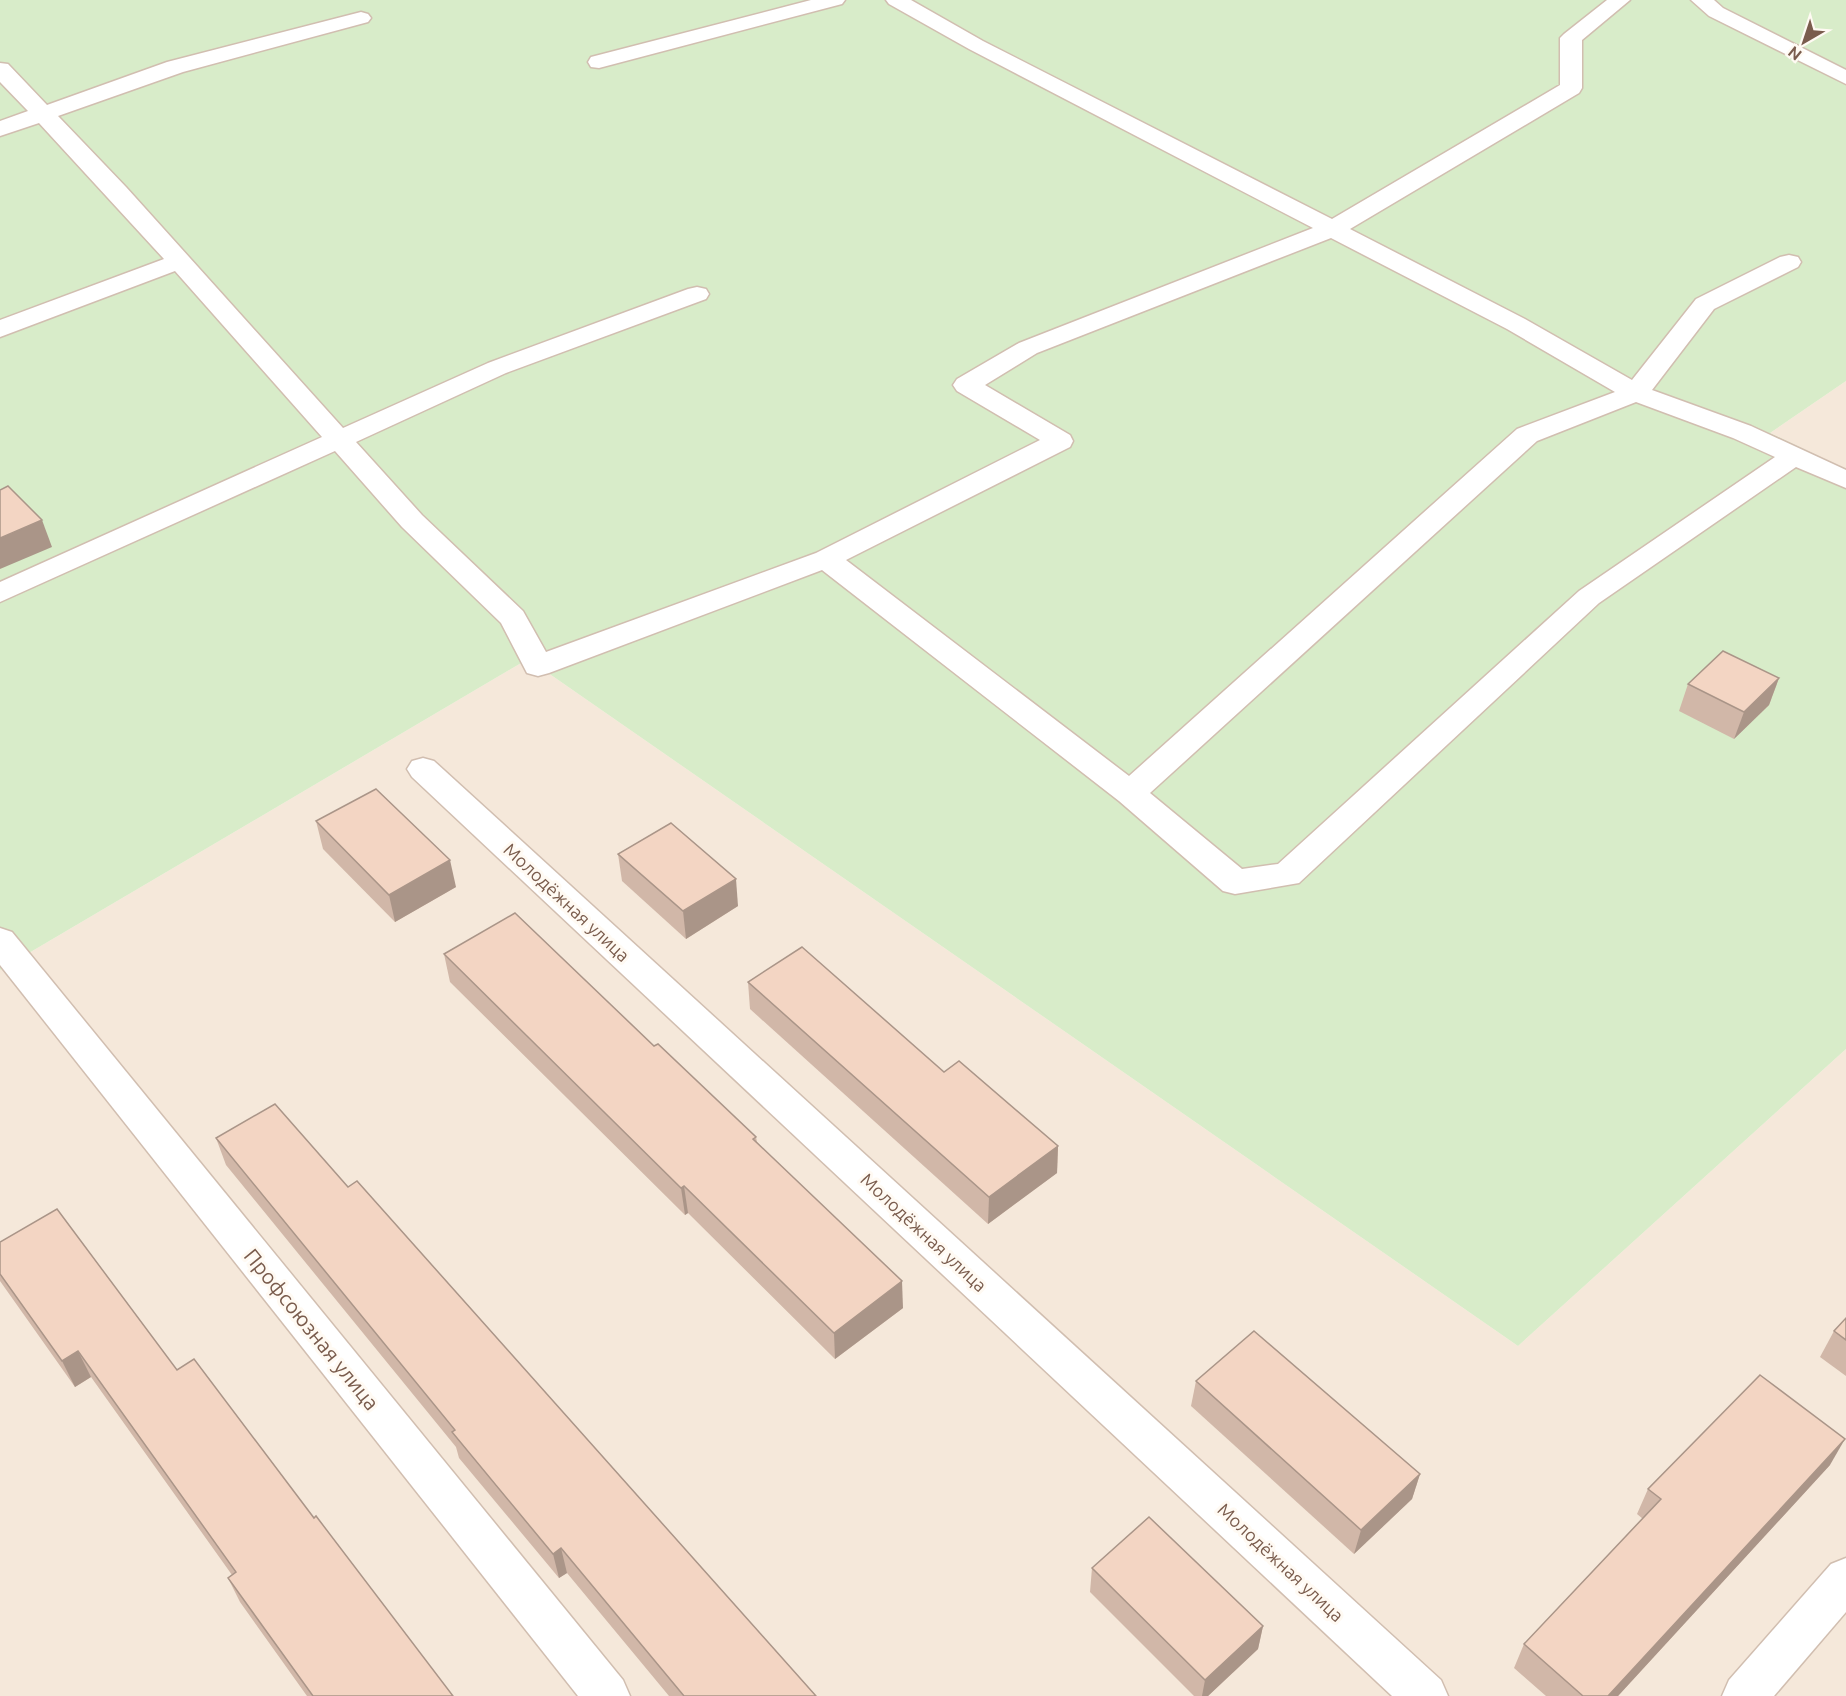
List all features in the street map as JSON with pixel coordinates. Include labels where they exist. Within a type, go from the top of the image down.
[{"type":"street","points":[[599,62],[834,0]]},
{"type":"street","points":[[896,0],[976,45],[1516,324],[1636,393],[1742,432],[1846,480]]},
{"type":"street","points":[[0,69],[180,261],[412,521],[513,618],[538,666],[826,559],[1060,441],[966,386],[1028,348],[1332,229],[1570,88],[1570,38],[1620,0]]},
{"type":"street","points":[[1701,0],[1716,12],[1846,78]]},
{"type":"street","points":[[0,129],[176,67],[361,18]]},
{"type":"street","points":[[0,329],[180,261]]},
{"type":"street","points":[[1130,793],[1527,435],[1636,393],[1705,304],[1789,262]]},
{"type":"street","points":[[0,593],[497,368],[697,294]]},
{"type":"street","points":[[826,559],[1130,793],[1235,882],[1287,875],[1589,597],[1793,457]]},
{"type":"street","name":"Молодёжная улица","points":[[423,769],[1425,1696]]},
{"type":"street","name":"Профсоюзная улица","points":[[5,958],[607,1696]]},
{"type":"street","points":[[1745,1696],[1846,1579]]},
{"type":"shaded area","points":[[1846,381],[1846,469],[1770,433]]},
{"type":"shaded area","points":[[528,659],[1518,1346],[1846,1049],[1846,1696],[0,1696],[0,970]]},
{"type":"green space","points":[[0,0],[1846,0],[1846,381],[1770,433],[1846,469],[1846,1049],[1518,1346],[528,659],[0,970]]},
{"type":"building","points":[[8,486],[42,520],[0,538],[0,490]]},
{"type":"building","points":[[1723,651],[1779,678],[1744,712],[1688,684]]},
{"type":"building","points":[[376,789],[450,860],[389,895],[316,821]]},
{"type":"building","points":[[671,823],[736,879],[683,911],[618,854]]},
{"type":"building","points":[[515,913],[654,1046],[658,1044],[756,1137],[753,1139],[902,1281],[834,1333],[684,1186],[681,1188],[444,954]]},
{"type":"building","points":[[802,947],[944,1072],[959,1061],[1058,1146],[989,1197],[748,982]]},
{"type":"building","points":[[275,1104],[348,1187],[357,1181],[816,1696],[684,1696],[561,1548],[553,1554],[452,1432],[455,1430],[216,1138]]},
{"type":"building","points":[[57,1209],[177,1370],[194,1359],[453,1696],[313,1696],[228,1578],[236,1572],[78,1351],[62,1361],[0,1274],[0,1242]]},
{"type":"building","points":[[1846,1318],[1846,1340],[1834,1331]]},
{"type":"building","points":[[1254,1331],[1420,1474],[1361,1530],[1196,1381]]},
{"type":"building","points":[[1760,1375],[1845,1439],[1608,1696],[1583,1696],[1524,1644],[1661,1499],[1648,1489]]},
{"type":"building","points":[[1149,1517],[1263,1626],[1205,1680],[1092,1568]]}]
